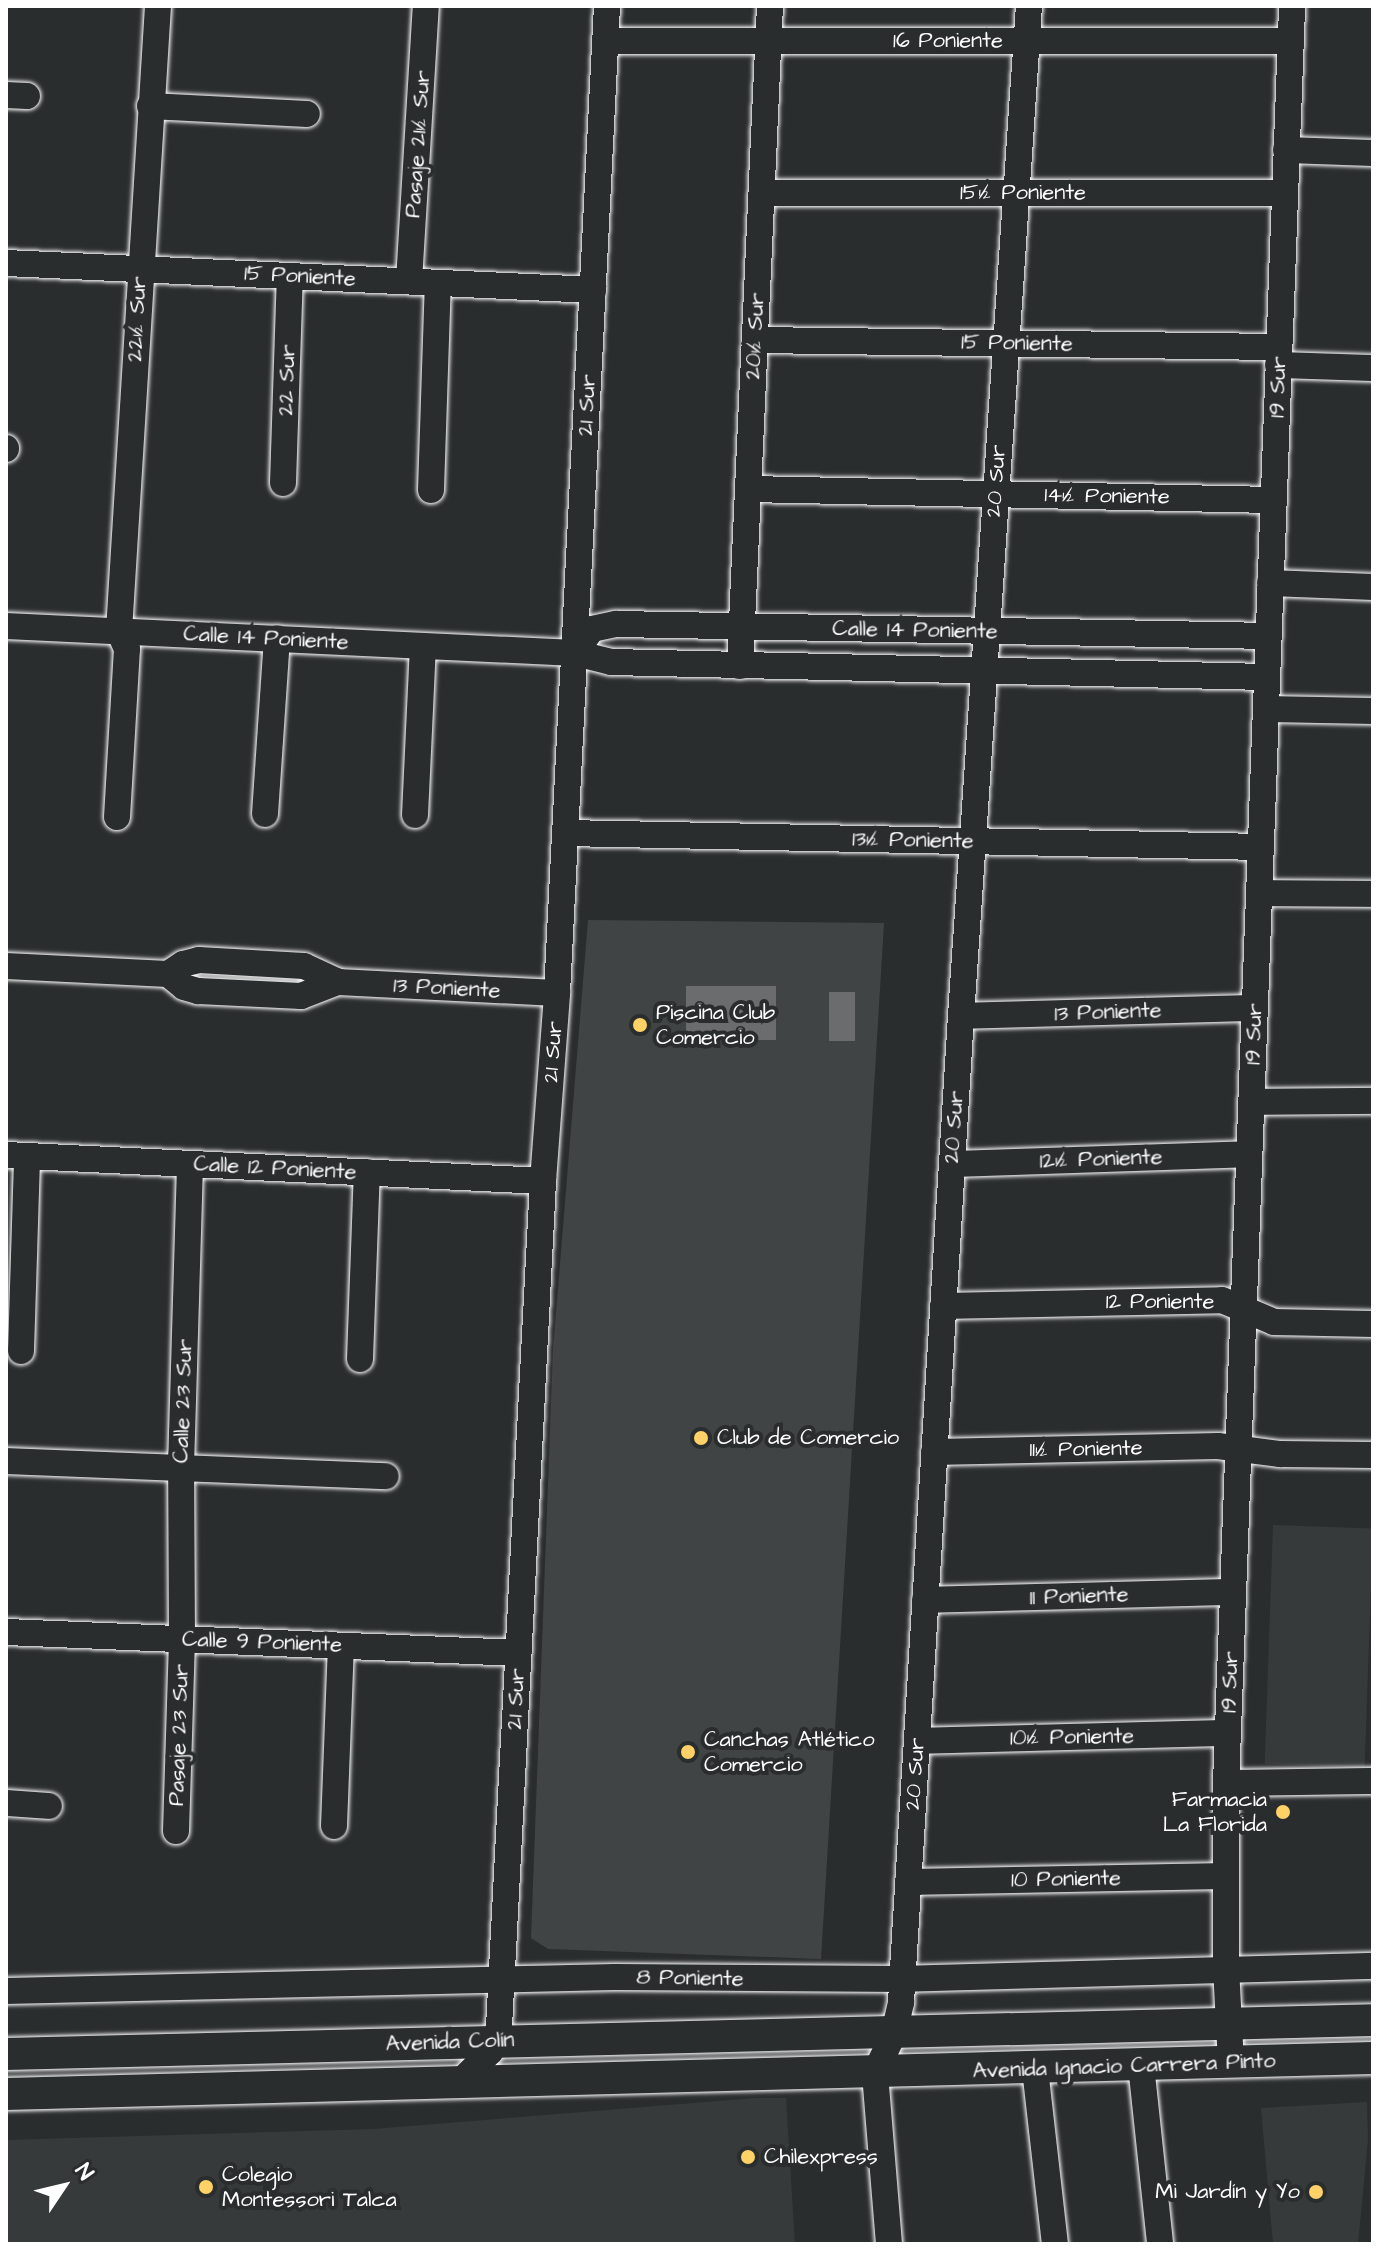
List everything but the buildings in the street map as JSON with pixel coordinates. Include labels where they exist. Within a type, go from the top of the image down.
[{"type":"main road","name":"Avenida Ignacio Carrera Pinto","points":[[894,2033],[1373,2020]]},
{"type":"main road","name":"Avenida Colín","points":[[6,2054],[894,2033]]},
{"type":"main road","name":"Avenida Ignacio Carrera Pinto","points":[[875,2073],[1373,2058]]},
{"type":"main road","name":"Avenida Colín","points":[[6,2094],[875,2073]]},
{"type":"street","name":"22½ Sur","points":[[117,817],[127,649],[119,631],[158,6]]},
{"type":"street","name":"Pasaje 21½ Sur","points":[[409,281],[426,6]]},
{"type":"street","name":"21 Sur","points":[[496,2041],[543,1181],[557,993],[607,6]]},
{"type":"street","name":"20½ Sur","points":[[740,666],[770,6]]},
{"type":"street","name":"20 Sur","points":[[875,2073],[894,2033],[900,2010],[983,670],[1029,6]]},
{"type":"street","name":"19 Sur","points":[[1231,2063],[1226,1969],[1226,1783],[1292,6]]},
{"type":"street","name":"16 Poniente","points":[[605,41],[1290,41]]},
{"type":"street","points":[[150,106],[307,114]]},
{"type":"street","points":[[1286,150],[1373,153]]},
{"type":"street","name":"15½ Poniente","points":[[762,193],[1285,193]]},
{"type":"street","name":"15 Poniente","points":[[6,263],[593,290]]},
{"type":"street","name":"22 Sur","points":[[283,483],[290,276]]},
{"type":"street","points":[[431,490],[438,283]]},
{"type":"street","name":"15 Poniente","points":[[755,340],[1005,343],[1279,356],[1373,368]]},
{"type":"street","name":"14½ Poniente","points":[[748,489],[1273,500]]},
{"type":"street","points":[[1270,583],[1373,587]]},
{"type":"street","name":"Calle 14 Poniente","points":[[575,653],[592,629],[604,625],[1268,636]]},
{"type":"street","name":"Calle 14 Poniente","points":[[6,626],[575,653],[611,662],[1267,677]]},
{"type":"street","points":[[265,814],[277,638]]},
{"type":"street","points":[[415,815],[423,646]]},
{"type":"street","points":[[1266,709],[1373,711]]},
{"type":"street","name":"13½ Poniente","points":[[565,833],[1260,847]]},
{"type":"street","points":[[1259,893],[1373,894]]},
{"type":"street","name":"13 Poniente","points":[[6,966],[168,974],[183,964],[199,960],[304,966],[338,982],[557,993]]},
{"type":"street","name":"13 Poniente","points":[[961,1016],[1255,1008]]},
{"type":"street","points":[[1251,1102],[1373,1101]]},
{"type":"street","name":"12½ Poniente","points":[[952,1164],[1249,1154]]},
{"type":"street","points":[[17,1155],[21,1351]]},
{"type":"street","name":"Calle 12 Poniente","points":[[17,1155],[543,1181]]},
{"type":"street","name":"Calle 23 Sur","points":[[182,1639],[181,1468],[190,1164]]},
{"type":"street","points":[[360,1359],[367,1172]]},
{"type":"street","name":"12 Poniente","points":[[943,1306],[1222,1300],[1274,1322],[1373,1324]]},
{"type":"street","name":"11½ Poniente","points":[[934,1452],[1218,1446],[1280,1454],[1373,1455]]},
{"type":"street","points":[[6,1461],[386,1476]]},
{"type":"street","name":"11 Poniente","points":[[925,1600],[1233,1592]]},
{"type":"street","name":"Calle 9 Poniente","points":[[6,1632],[519,1653]]},
{"type":"street","name":"Pasaje 23 Sur","points":[[176,1831],[182,1639]]},
{"type":"street","points":[[334,1826],[341,1646]]},
{"type":"street","name":"10½ Poniente","points":[[917,1741],[1228,1733]]},
{"type":"street","points":[[1226,1783],[1373,1781]]},
{"type":"street","points":[[6,1803],[49,1806]]},
{"type":"street","name":"10 Poniente","points":[[908,1882],[1225,1876]]},
{"type":"street","name":"8 Poniente","points":[[6,1991],[501,1979],[902,1979],[1373,1966]]},
{"type":"street","points":[[459,2083],[483,2063],[496,2041]]},
{"type":"street","points":[[1141,2065],[1160,2244]]},
{"type":"street","points":[[1035,2069],[1055,2244]]},
{"type":"street","points":[[875,2073],[889,2244]]},
{"type":"shaded area","name":"Club de Comercio","points":[[588,920],[884,923],[821,1959],[548,1949],[531,1938],[553,1350]]},
{"type":"shaded area","points":[[686,986],[776,986],[776,1040],[686,1040]]},
{"type":"shaded area","points":[[829,992],[855,992],[855,1041],[829,1041]]},
{"type":"shaded area","points":[[1273,1525],[1373,1528],[1365,1767],[1265,1764]]},
{"type":"shaded area","points":[[786,2098],[795,2244],[6,2244],[6,2140],[373,2129]]},
{"type":"shaded area","name":"Mi Jardín y Yo","points":[[1367,2102],[1368,2140],[1358,2244],[1273,2244],[1261,2108]]},
{"type":"place","name":"Piscina Club Comercio","points":[[640,1025]]},
{"type":"place","name":"Club de Comercio","points":[[701,1438]]},
{"type":"place","name":"Canchas Atlético Comercio","points":[[688,1752]]},
{"type":"place","name":"Farmacia La Florida","points":[[1283,1812]]},
{"type":"place","name":"Chilexpress","points":[[748,2157]]},
{"type":"place","name":"Colegio Montessori Talca","points":[[206,2187]]},
{"type":"place","name":"Mi Jardín y Yo","points":[[1316,2192]]}]
